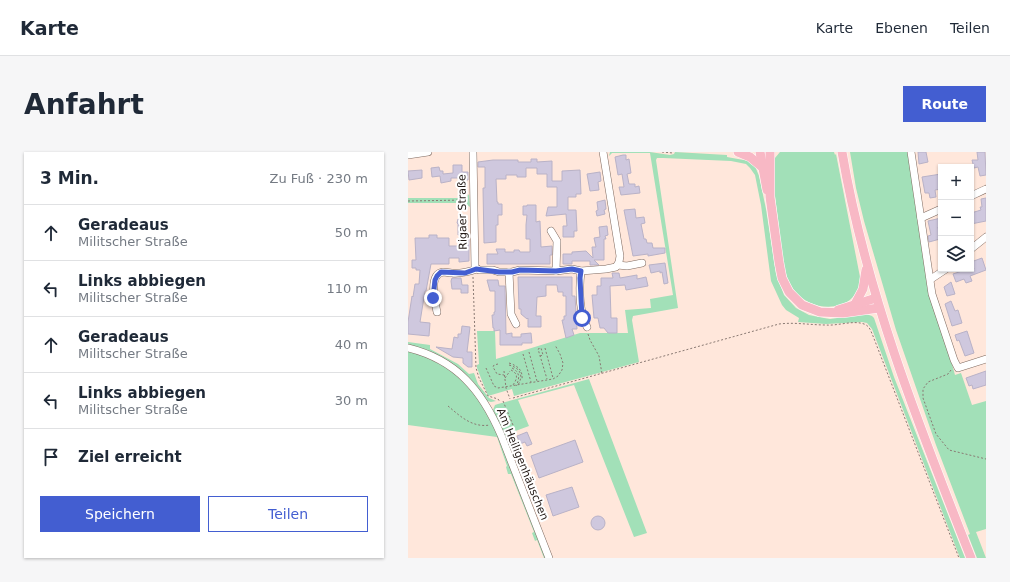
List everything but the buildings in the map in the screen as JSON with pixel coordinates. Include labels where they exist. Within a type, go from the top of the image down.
[{"type":"main road","points":[[738,152],[754,160],[762,167]]},
{"type":"main road","points":[[760,152],[762,167],[770,197],[779,262],[786,287],[795,299],[807,308],[820,312],[843,313],[879,308]]},
{"type":"main road","points":[[770,152],[770,197]]},
{"type":"main road","points":[[842,153],[854,214],[879,308],[910,398],[971,558]]},
{"type":"main road","points":[[855,304],[863,290],[867,265]]},
{"type":"main road","points":[[834,312],[876,298]]},
{"type":"street","points":[[408,155],[428,152]]},
{"type":"street","name":"Rigaer Straße","points":[[473,152],[474,262],[478,269]]},
{"type":"street","points":[[603,152],[620,256],[618,265]]},
{"type":"street","points":[[911,152],[932,294],[957,366],[986,359]]},
{"type":"street","points":[[974,195],[986,189]]},
{"type":"street","points":[[921,218],[938,210]]},
{"type":"street","points":[[551,231],[557,241],[556,271]]},
{"type":"street","points":[[974,247],[986,237]]},
{"type":"street","points":[[437,312],[433,294],[435,280],[441,272],[465,273],[478,269],[510,272],[520,270],[556,271],[572,269],[581,271],[611,269],[618,265],[627,266],[642,263]]},
{"type":"street","points":[[581,271],[582,318],[587,327]]},
{"type":"street","points":[[510,272],[511,314],[516,324]]},
{"type":"street","points":[[931,280],[942,272]]},
{"type":"street","name":"Am Heiligenhäuschen","points":[[408,348],[439,359],[471,384],[479,394],[496,423],[549,558]]},
{"type":"path","points":[[662,152],[671,154],[673,152]]},
{"type":"path","points":[[408,201],[474,200]]},
{"type":"path","points":[[478,269],[473,275],[477,373],[488,396],[498,399],[500,402]]},
{"type":"path","points":[[513,398],[779,324],[865,324],[870,328],[958,558]]},
{"type":"path","points":[[587,327],[590,340],[599,356],[602,374]]},
{"type":"path","points":[[486,368],[495,388],[506,388],[553,378],[561,372],[563,365],[562,358],[554,345]]},
{"type":"path","points":[[545,348],[553,378]]},
{"type":"path","points":[[529,352],[537,381]]},
{"type":"path","points":[[523,354],[531,382]]},
{"type":"path","points":[[540,356],[547,380]]},
{"type":"path","points":[[498,364],[493,366],[497,374],[504,375]]},
{"type":"path","points":[[509,364],[520,372],[522,379],[517,385]]},
{"type":"path","points":[[957,366],[948,374],[928,382],[923,389],[922,398],[936,434],[946,448],[956,452],[986,459]]},
{"type":"path","points":[[513,367],[518,374],[519,379],[517,385]]},
{"type":"path","points":[[505,378],[513,367]]},
{"type":"path","points":[[513,367],[517,376],[513,386]]},
{"type":"path","points":[[504,371],[506,388],[510,399]]},
{"type":"path","points":[[503,401],[513,425]]},
{"type":"path","points":[[448,406],[472,424],[481,426],[496,423]]},
{"type":"green space","points":[[610,152],[650,152],[670,155],[674,154],[675,152],[727,155],[727,157],[749,161],[755,166],[759,176],[766,209],[776,274],[784,295],[796,308],[809,315],[830,319],[866,314],[874,318],[894,377],[965,558],[960,558],[872,329],[867,323],[862,322],[826,324],[798,322],[799,318],[786,310],[782,305],[771,281],[761,205],[755,175],[746,164],[731,161],[657,158],[656,160],[678,308],[633,316],[632,320],[639,362],[514,396],[512,389],[488,396],[477,368],[477,365],[479,364],[477,331],[495,331],[496,359],[580,333],[628,333],[625,310],[651,308],[650,299],[673,295],[650,153],[612,153],[609,156]]},
{"type":"green space","points":[[780,152],[834,152],[835,155],[836,154],[860,277],[858,289],[852,298],[844,304],[823,306],[812,304],[802,298],[794,290],[787,277],[782,252],[774,184],[775,158]]},
{"type":"green space","points":[[850,152],[909,152],[930,284],[955,375],[961,373],[972,405],[986,401],[986,529],[976,532],[986,558],[977,558],[968,535],[970,534],[936,445],[896,330],[864,221],[856,188]]},
{"type":"green space","points":[[469,194],[470,207],[465,203],[408,203],[408,198],[466,198]]},
{"type":"green space","points":[[408,342],[430,345],[430,349],[458,364],[469,374],[474,373],[478,384],[489,398],[496,401],[487,401],[474,383],[451,363],[408,345]]},
{"type":"green space","points":[[408,351],[431,359],[445,367],[464,381],[473,390],[493,424],[546,558],[544,558],[537,540],[535,541],[532,533],[534,532],[511,474],[508,474],[507,466],[497,437],[408,425]]},
{"type":"green space","points":[[589,379],[647,533],[634,537],[574,385],[518,400],[529,426],[507,434],[513,448],[509,447],[493,410],[495,405],[498,404]]},
{"type":"route","points":[[433,298],[435,280],[441,272],[465,273],[476,269],[512,272],[520,270],[542,269],[547,271],[556,271],[572,269],[581,271],[582,318]]}]
